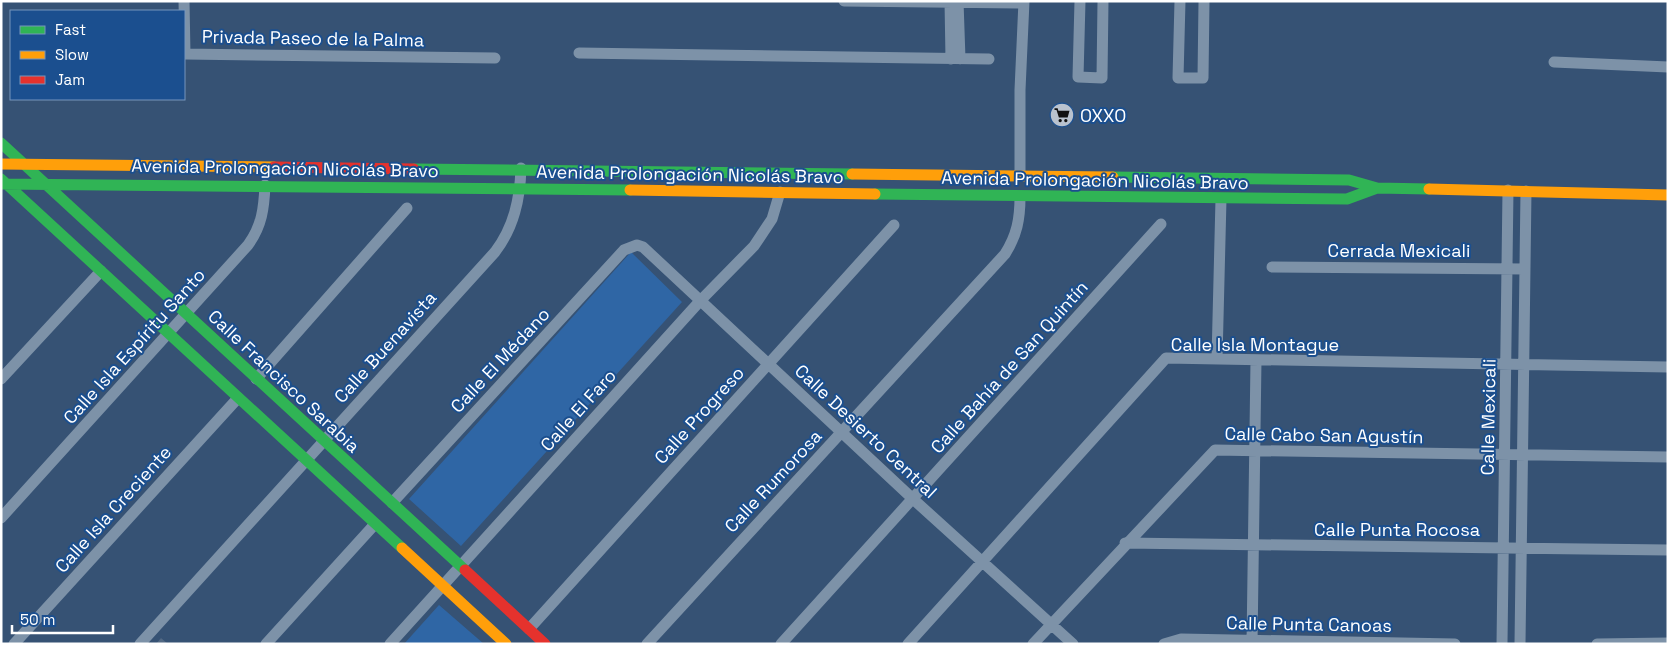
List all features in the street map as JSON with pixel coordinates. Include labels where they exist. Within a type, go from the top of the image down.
[{"type":"main road","name":"Calle Francisco Sarabia","points":[[1,143],[545,644]]},
{"type":"main road","name":"Avenida Prolongación Nicolás Bravo","points":[[1,164],[521,168],[1349,180],[1377,188],[1668,195]]},
{"type":"main road","points":[[1020,176],[1020,197]]},
{"type":"main road","name":"Avenida Prolongación Nicolás Bravo","points":[[3,182],[1221,199],[1347,199],[1377,188]]},
{"type":"main road","points":[[3,182],[506,644]]},
{"type":"street","points":[[844,1],[1024,2],[1020,176]]},
{"type":"street","points":[[1080,1],[1078,77],[1102,78],[1102,1]]},
{"type":"street","points":[[1180,1],[1178,78],[1203,78],[1204,1]]},
{"type":"street","points":[[954,2],[956,59]]},
{"type":"street","points":[[579,53],[990,59]]},
{"type":"street","name":"Privada Paseo de la Palma","points":[[185,54],[495,58]]},
{"type":"street","points":[[1554,62],[1668,67]]},
{"type":"street","name":"Calle Buenavista","points":[[140,644],[495,252],[511,226],[520,189],[521,168]]},
{"type":"street","name":"Calle Isla Espíritu Santo","points":[[1,518],[187,315],[255,236],[264,208],[265,185]]},
{"type":"street","name":"Calle Mexicali","points":[[1502,644],[1508,190]]},
{"type":"street","name":"Calle Mexicali","points":[[1520,644],[1526,191]]},
{"type":"street","name":"Calle El Faro","points":[[390,644],[700,300],[754,246],[766,229],[780,192]]},
{"type":"street","name":"Calle Rumorosa","points":[[647,644],[1004,254],[1017,231],[1020,217],[1020,197]]},
{"type":"street","points":[[1217,359],[1221,199]]},
{"type":"street","points":[[256,379],[407,208]]},
{"type":"street","name":"Calle Bahía de San Quintín","points":[[781,644],[1161,224]]},
{"type":"street","name":"Calle Progreso","points":[[529,629],[894,225]]},
{"type":"street","name":"Calle Desierto Central","points":[[637,245],[643,247],[912,499],[1072,644]]},
{"type":"street","name":"Calle El Médano","points":[[392,503],[624,250],[637,245]]},
{"type":"street","name":"Cerrada Mexicali","points":[[1272,267],[1525,268]]},
{"type":"street","points":[[1,379],[101,271]]},
{"type":"street","name":"Calle Isla Montague","points":[[908,644],[1166,358],[1668,367]]},
{"type":"street","points":[[1252,642],[1256,360]]},
{"type":"street","name":"Calle Isla Creciente","points":[[14,644],[238,398]]},
{"type":"street","name":"Calle Cabo San Agustín","points":[[1033,644],[1125,543],[1215,450],[1668,457]]},
{"type":"street","points":[[266,644],[375,524]]},
{"type":"street","name":"Calle Punta Rocosa","points":[[1125,543],[1668,550]]},
{"type":"street","name":"Calle Punta Canoas","points":[[1164,644],[1181,638],[1252,642],[1455,644]]},
{"type":"street","points":[[1597,644],[1668,643]]},
{"type":"shaded area","points":[[631,252],[682,302],[461,546],[409,499]]},
{"type":"shaded area","points":[[439,605],[484,644],[404,644]]},
{"type":"building","points":[[161,638],[168,644],[156,644]]},
{"type":"traffic: fast","points":[[1,143],[465,570]]},
{"type":"traffic: fast","points":[[414,169],[852,174]]},
{"type":"traffic: fast","points":[[1113,177],[1349,180],[1377,188],[1429,189]]},
{"type":"traffic: fast","points":[[1,179],[402,548]]},
{"type":"traffic: fast","points":[[1,184],[630,190]]},
{"type":"traffic: fast","points":[[875,194],[1347,199],[1377,188]]},
{"type":"traffic: slow","points":[[1,164],[274,167]]},
{"type":"traffic: slow","points":[[852,174],[1113,177]]},
{"type":"traffic: slow","points":[[1429,189],[1668,195]]},
{"type":"traffic: slow","points":[[630,190],[875,194]]},
{"type":"traffic: slow","points":[[402,548],[506,644]]},
{"type":"traffic: jam","points":[[274,167],[414,169]]},
{"type":"traffic: jam","points":[[465,570],[545,644]]},
{"type":"place","name":"OXXO","points":[[1062,115]]}]
